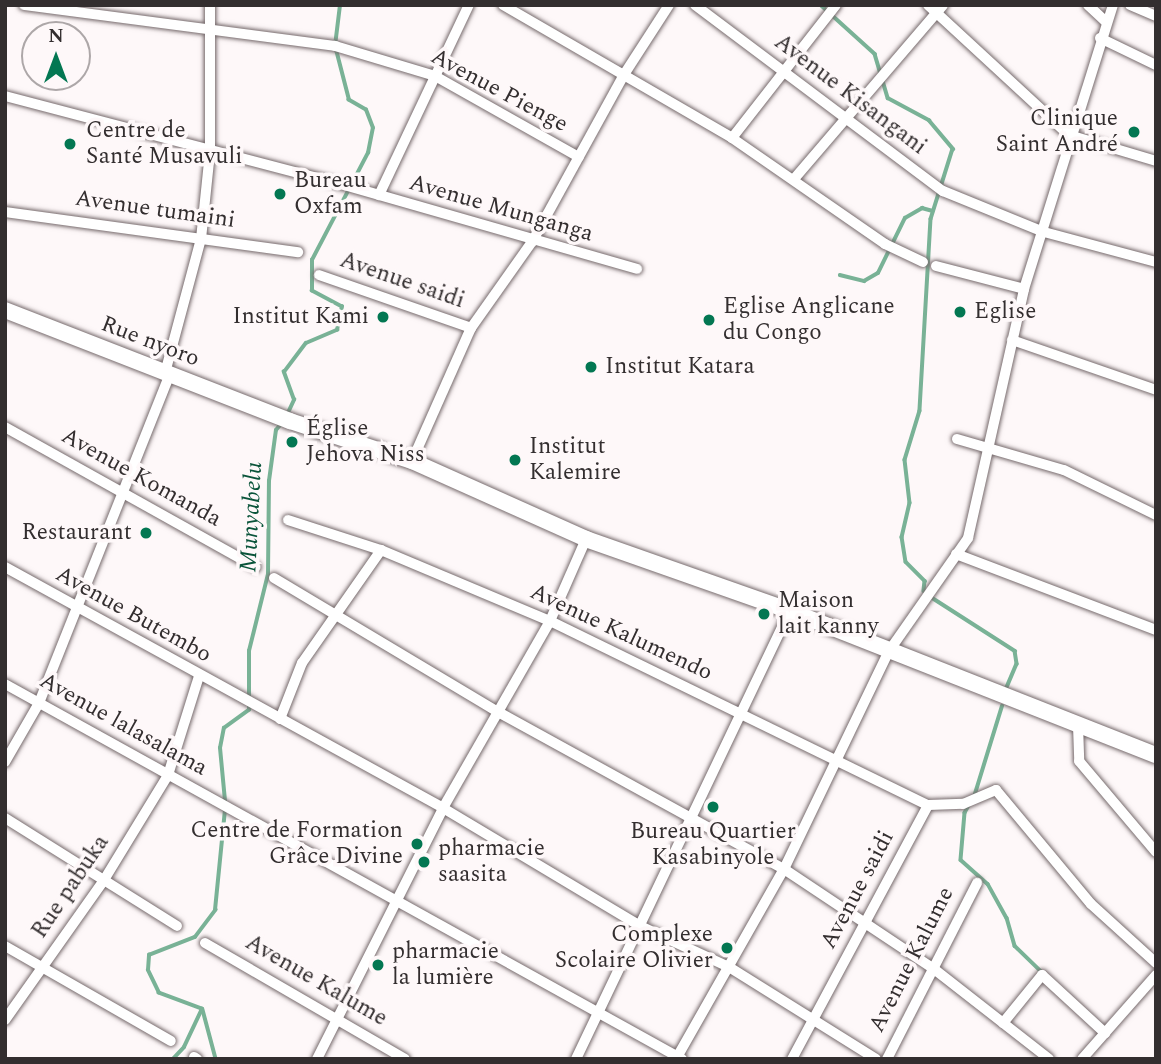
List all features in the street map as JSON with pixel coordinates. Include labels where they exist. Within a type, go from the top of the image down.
[{"type":"street","name":"Avenue Pienge","points":[[24,5],[350,50],[435,76],[579,157]]},
{"type":"street","points":[[5,762],[39,702],[79,610],[168,373],[201,239],[210,152],[210,5]]},
{"type":"street","points":[[379,194],[469,5]]},
{"type":"street","points":[[503,5],[625,73],[732,138],[886,244],[923,262]]},
{"type":"street","points":[[669,5],[625,73],[532,242],[471,328],[412,461],[586,539],[790,611],[1156,755]]},
{"type":"street","name":"Avenue Kisangani","points":[[695,5],[938,188],[983,211],[1044,232],[1156,262]]},
{"type":"street","points":[[732,138],[836,5]]},
{"type":"street","points":[[1088,5],[1106,22]]},
{"type":"street","points":[[397,902],[678,1058],[784,869],[889,651],[968,538],[1024,289],[1044,232],[1069,135],[1113,5]]},
{"type":"street","points":[[1130,5],[1156,16]]},
{"type":"street","points":[[794,179],[848,120],[936,8],[1069,135],[1156,161]]},
{"type":"street","points":[[1100,38],[1156,65]]},
{"type":"street","points":[[5,96],[210,152]]},
{"type":"street","name":"Avenue Munganga","points":[[210,152],[354,187],[532,242],[637,269]]},
{"type":"street","name":"Avenue tumaini","points":[[5,212],[298,253]]},
{"type":"street","points":[[936,266],[1024,289]]},
{"type":"street","name":"Avenue saidi","points":[[319,275],[471,328]]},
{"type":"street","name":"Rue nyoro","points":[[5,310],[285,419],[412,461]]},
{"type":"street","points":[[1012,340],[1156,390]]},
{"type":"street","name":"Avenue Komanda","points":[[5,427],[256,567]]},
{"type":"street","points":[[957,439],[1064,470],[1156,514]]},
{"type":"street","name":"Avenue Kalumendo","points":[[288,520],[381,550],[550,621],[839,758],[928,805]]},
{"type":"street","points":[[317,1059],[443,808],[500,713],[550,621],[586,539]]},
{"type":"street","points":[[280,719],[302,663],[333,613],[381,550]]},
{"type":"street","points":[[956,554],[1156,630]]},
{"type":"street","name":"Avenue Butembo","points":[[5,567],[443,808],[642,927],[729,967],[814,1017],[876,1059]]},
{"type":"street","points":[[274,578],[500,713],[784,869],[934,969],[1049,1059]]},
{"type":"street","points":[[576,1059],[597,1012],[642,927],[790,611]]},
{"type":"street","name":"Rue pabuka","points":[[5,1020],[104,880],[168,775],[199,676]]},
{"type":"street","name":"Avenue lalasalama","points":[[5,684],[397,902]]},
{"type":"street","points":[[1078,725],[1079,761],[1156,852]]},
{"type":"street","points":[[928,805],[963,804],[996,790],[1091,904],[1156,963]]},
{"type":"street","name":"Avenue saidi","points":[[792,1059],[928,805]]},
{"type":"street","points":[[5,818],[177,926]]},
{"type":"street","name":"Avenue Kalume","points":[[887,1059],[977,883]]},
{"type":"street","name":"Avenue Kalume","points":[[205,943],[405,1059]]},
{"type":"street","points":[[5,946],[171,1041]]},
{"type":"street","points":[[1003,1023],[1042,975],[1105,1033]]},
{"type":"street","points":[[1082,1059],[1156,975]]},
{"type":"waterway","name":"Munyabelu","points":[[287,415],[294,400],[284,372],[306,343],[337,330],[342,307],[312,291],[312,260],[368,153],[373,128],[366,110],[349,100],[335,46],[340,5]]},
{"type":"waterway","points":[[821,5],[875,54],[888,98],[929,120],[953,149],[931,219],[920,411],[905,460],[910,503],[902,537],[906,562],[925,581],[924,591]]},
{"type":"waterway","points":[[840,275],[864,281],[878,273],[905,218],[922,208],[933,211]]},
{"type":"waterway","name":"Munyabelu","points":[[225,801],[220,748],[224,728],[249,710],[249,651],[268,574],[269,481],[276,430],[281,424]]},
{"type":"waterway","points":[[931,597],[1015,651],[1017,664],[1006,690]]},
{"type":"waterway","points":[[974,797],[1002,706]]},
{"type":"waterway","points":[[970,804],[965,813],[961,860],[988,884],[1007,918],[1015,946],[1040,970]]},
{"type":"waterway","name":"Munyabelu","points":[[173,1059],[184,1047],[202,1009],[159,993],[148,970],[149,955],[195,937],[215,910],[225,809]]},
{"type":"waterway","points":[[203,1010],[216,1059]]},
{"type":"place","name":"Clinique Saint André","points":[[1134,132]]},
{"type":"place","name":"Centre de Santé Musavuli","points":[[70,144]]},
{"type":"place","name":"Bureau Oxfam","points":[[280,194]]},
{"type":"place","name":"Eglise","points":[[960,312]]},
{"type":"place","name":"Institut Kami","points":[[383,317]]},
{"type":"place","name":"Eglise Anglicane du Congo","points":[[709,320]]},
{"type":"place","name":"Institut Katara","points":[[591,367]]},
{"type":"place","name":"Église Jehova Niss","points":[[292,442]]},
{"type":"place","name":"Institut Kalemire","points":[[515,460]]},
{"type":"place","name":"Restaurant","points":[[146,533]]},
{"type":"place","name":"Maison lait kanny","points":[[764,614]]},
{"type":"place","name":"Bureau Quartier Kasabinyole","points":[[713,807]]},
{"type":"place","name":"Centre de Formation Grâce Divine","points":[[417,844]]},
{"type":"place","name":"pharmacie saasita","points":[[424,862]]},
{"type":"place","name":"Complexe Scolaire Olivier","points":[[727,948]]},
{"type":"place","name":"pharmacie la lumière","points":[[378,965]]}]
